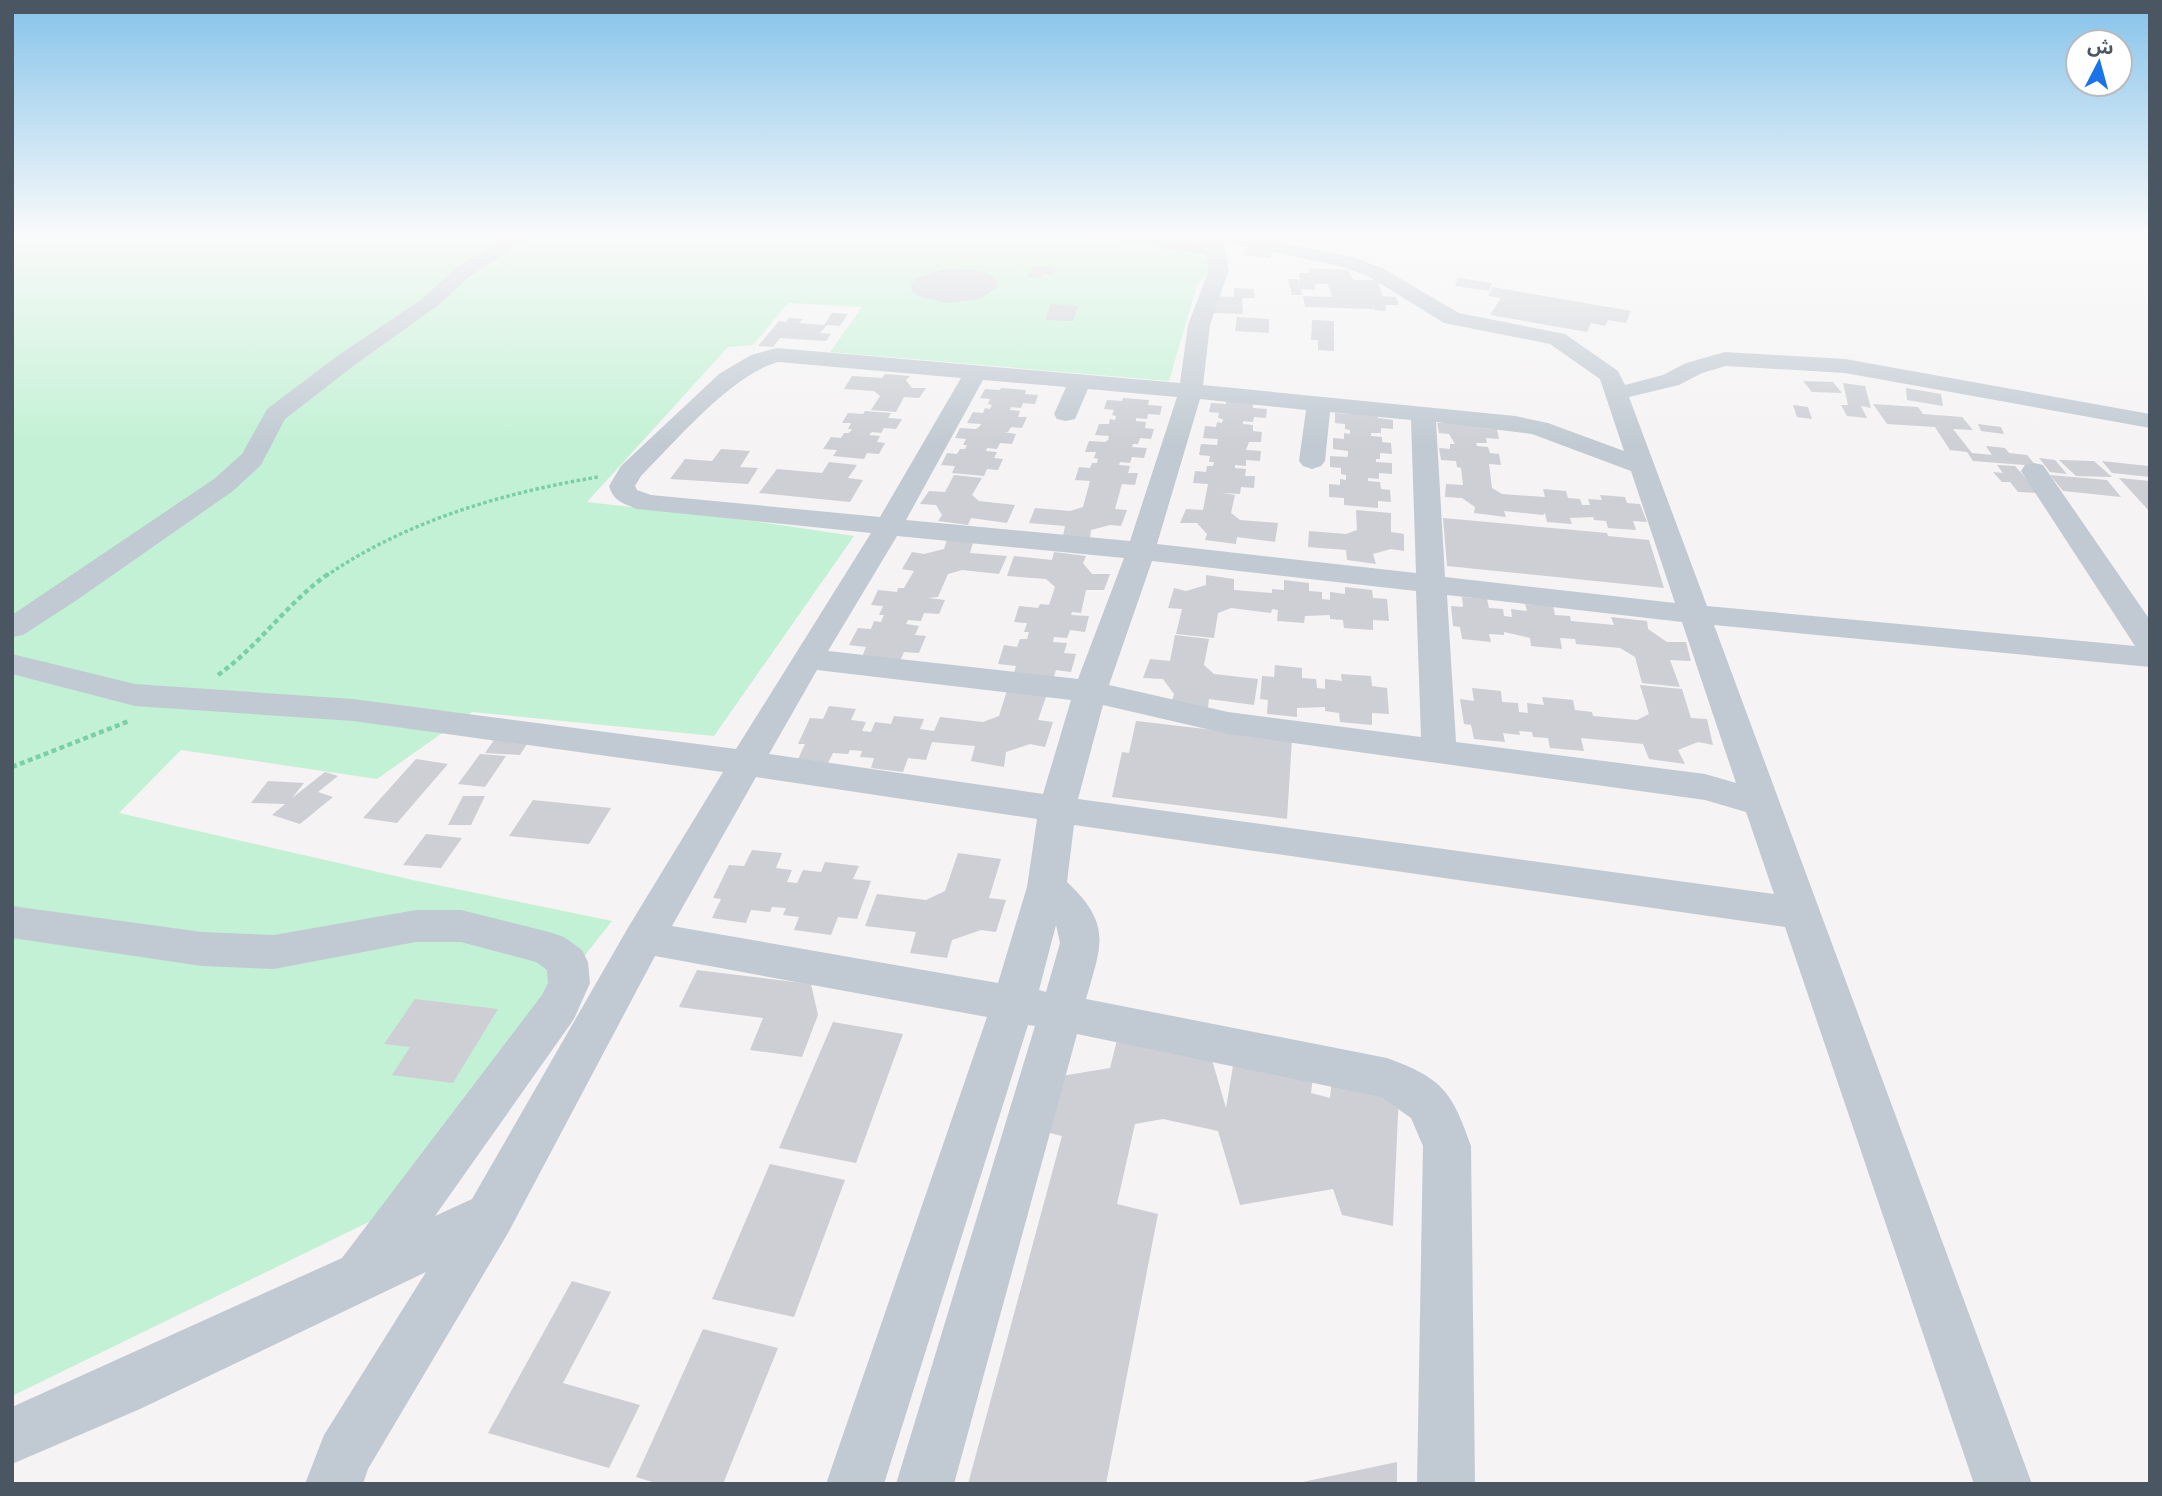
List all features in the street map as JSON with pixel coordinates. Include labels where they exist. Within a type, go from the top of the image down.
[{"type":"street","points":[[12,628],[75,589],[209,495],[259,451],[268,425],[276,414],[348,359],[426,305]]},
{"type":"street","points":[[855,1484],[1013,1005],[1047,887],[1057,809],[1090,691],[1142,551],[1191,391],[1199,325],[1206,305]]},
{"type":"street","points":[[1430,305],[1452,318],[1557,339],[1610,376],[2003,1484]]},
{"type":"street","points":[[1641,466],[1539,428],[1191,391],[778,355],[758,360],[727,379],[630,472],[622,486],[625,495],[647,503],[1142,551],[1693,614],[2150,657]]},
{"type":"street","points":[[1615,394],[1671,380],[1694,368],[1725,359],[1845,366],[2150,421]]},
{"type":"street","points":[[334,1484],[344,1455],[490,1216],[644,938],[807,659],[889,526],[976,372]]},
{"type":"street","points":[[1066,414],[1080,381]]},
{"type":"street","points":[[1312,461],[1319,404]]},
{"type":"street","points":[[1423,414],[1438,751]]},
{"type":"street","points":[[2034,471],[2150,644]]},
{"type":"street","points":[[807,659],[1090,691],[1228,723],[1705,787],[1760,803]]},
{"type":"street","points":[[12,664],[135,695],[353,710],[746,763],[1800,913]]},
{"type":"street","points":[[925,1484],[1081,943],[1079,924],[1067,905],[1047,887]]},
{"type":"street","points":[[12,922],[202,949],[274,952],[416,926],[461,926],[549,949],[567,962],[569,983],[559,1006],[362,1276]]},
{"type":"street","points":[[644,938],[1063,1013],[1387,1078],[1413,1089],[1437,1112],[1447,1146],[1446,1484]]},
{"type":"street","points":[[12,1436],[490,1216]]},
{"type":"path","points":[[12,767],[97,736],[180,698],[225,670],[318,582],[348,560],[448,514],[568,481],[630,472]]},
{"type":"green space","points":[[12,305],[786,305],[753,345],[728,347],[587,502],[753,521],[854,536],[714,736],[472,712],[377,779],[181,750],[119,813],[413,880],[612,921],[379,1217],[12,1396]]},
{"type":"green space","points":[[822,305],[1191,305],[1169,381],[830,352],[862,307]]},
{"type":"building","points":[[1051,305],[1078,306],[1073,321],[1045,320]]},
{"type":"building","points":[[1213,305],[1242,305],[1243,314],[1213,313]]},
{"type":"building","points":[[1305,305],[1373,305],[1373,309],[1305,307]]},
{"type":"building","points":[[1373,305],[1399,305],[1385,305],[1386,311],[1374,310]]},
{"type":"building","points":[[1497,305],[1595,305],[1631,311],[1626,323],[1608,320],[1605,326],[1591,323],[1587,332],[1490,315]]},
{"type":"building","points":[[832,313],[848,314],[840,326],[827,325],[820,333],[831,334],[826,341],[780,338],[773,347],[758,346],[779,321],[786,322],[789,318],[803,319],[799,323],[824,325]]},
{"type":"building","points":[[1237,317],[1269,319],[1269,333],[1235,331]]},
{"type":"building","points":[[1312,320],[1334,321],[1334,351],[1318,350],[1318,340],[1311,340]]},
{"type":"building","points":[[885,374],[910,376],[906,380],[912,388],[926,388],[919,398],[904,397],[896,412],[871,410],[880,396],[874,391],[844,389],[852,376],[882,378]]},
{"type":"building","points":[[1803,381],[1833,382],[1842,393],[1812,392]]},
{"type":"building","points":[[1843,383],[1865,386],[1871,408],[1861,406],[1867,418],[1847,416],[1841,405],[1848,405]]},
{"type":"building","points":[[1906,388],[1941,394],[1943,406],[1907,400]]},
{"type":"building","points":[[985,389],[1026,390],[1025,394],[1038,395],[1035,404],[1023,403],[1021,408],[1011,407],[1010,410],[1020,411],[1018,417],[1027,417],[1022,428],[1011,427],[1008,432],[1003,432],[1016,434],[1012,444],[1000,443],[997,449],[987,448],[986,451],[997,452],[994,458],[1003,459],[998,470],[987,469],[984,476],[952,473],[955,466],[941,465],[947,453],[957,454],[960,449],[965,449],[967,445],[963,445],[966,439],[955,438],[960,428],[976,429],[980,426],[981,424],[967,423],[973,412],[983,413],[985,408],[990,409],[990,399],[980,398]]},
{"type":"building","points":[[1123,398],[1149,400],[1148,405],[1162,406],[1160,415],[1148,414],[1147,419],[1136,418],[1136,421],[1146,422],[1145,428],[1154,429],[1151,439],[1140,438],[1138,444],[1133,444],[1132,447],[1147,448],[1144,458],[1132,457],[1130,463],[1120,462],[1119,465],[1130,466],[1128,473],[1138,473],[1135,485],[1122,484],[1115,509],[1127,510],[1121,526],[1110,525],[1091,530],[1090,539],[1063,536],[1065,526],[1029,523],[1035,508],[1070,511],[1083,507],[1090,481],[1075,480],[1079,467],[1090,468],[1092,463],[1097,463],[1098,459],[1094,458],[1096,452],[1085,452],[1089,441],[1108,440],[1109,436],[1095,435],[1099,424],[1109,424],[1110,419],[1115,420],[1116,416],[1112,415],[1114,410],[1104,409],[1107,400],[1122,401]]},
{"type":"building","points":[[1226,401],[1253,403],[1253,408],[1267,409],[1266,418],[1254,417],[1253,422],[1243,421],[1243,424],[1253,425],[1253,431],[1262,432],[1261,442],[1249,442],[1246,450],[1261,451],[1260,461],[1246,460],[1246,466],[1235,465],[1235,468],[1246,469],[1245,476],[1255,476],[1254,488],[1241,487],[1240,494],[1222,493],[1235,495],[1231,513],[1240,520],[1278,523],[1275,542],[1237,537],[1236,544],[1205,540],[1207,534],[1197,523],[1180,523],[1186,509],[1203,510],[1208,484],[1193,483],[1195,471],[1206,472],[1207,466],[1213,466],[1214,462],[1209,462],[1210,456],[1199,455],[1201,444],[1217,445],[1218,439],[1203,438],[1205,426],[1216,427],[1217,422],[1222,423],[1223,419],[1218,418],[1219,413],[1209,412],[1211,403],[1226,404]]},
{"type":"building","points":[[1873,404],[1918,407],[1923,414],[1962,417],[1973,430],[1953,429],[1972,453],[1992,455],[1986,446],[2005,448],[2009,453],[2027,455],[2036,466],[1973,461],[1967,452],[1950,450],[1935,427],[1887,424]]},
{"type":"building","points":[[1793,405],[1808,407],[1812,419],[1797,417]]},
{"type":"building","points":[[865,411],[891,413],[888,418],[902,419],[896,429],[884,428],[881,433],[872,432],[869,435],[880,436],[877,442],[885,443],[879,454],[867,453],[864,459],[833,456],[837,450],[823,449],[831,437],[841,438],[852,429],[848,429],[851,423],[842,423],[848,413],[863,414]]},
{"type":"building","points":[[1335,413],[1378,414],[1378,418],[1393,420],[1393,429],[1381,428],[1381,433],[1371,433],[1371,436],[1382,437],[1382,442],[1391,443],[1392,454],[1380,453],[1380,459],[1376,459],[1376,462],[1392,463],[1392,474],[1379,473],[1379,479],[1368,478],[1368,481],[1380,482],[1381,489],[1390,490],[1391,502],[1378,501],[1378,508],[1344,505],[1344,498],[1329,497],[1329,484],[1340,485],[1340,479],[1346,480],[1346,475],[1341,474],[1341,468],[1330,467],[1330,456],[1348,455],[1348,451],[1333,449],[1333,438],[1344,439],[1344,433],[1350,434],[1350,430],[1345,429],[1345,424],[1335,423]]},
{"type":"building","points":[[1437,423],[1481,423],[1482,428],[1497,429],[1499,439],[1486,438],[1487,443],[1476,443],[1477,446],[1488,447],[1490,453],[1499,454],[1501,465],[1489,464],[1492,488],[1502,494],[1545,497],[1543,489],[1566,491],[1568,498],[1580,499],[1582,505],[1590,505],[1588,499],[1602,500],[1600,495],[1625,497],[1627,503],[1640,504],[1647,522],[1633,521],[1636,530],[1608,528],[1606,521],[1594,520],[1593,517],[1570,518],[1572,524],[1547,522],[1545,513],[1504,511],[1506,517],[1474,513],[1475,507],[1462,498],[1445,497],[1446,484],[1463,485],[1461,468],[1457,467],[1456,461],[1441,460],[1439,448],[1450,449],[1450,444],[1455,444],[1449,434],[1439,433]]},
{"type":"building","points":[[1978,424],[2001,427],[2004,434],[1981,431]]},
{"type":"building","points":[[721,449],[750,451],[740,467],[758,468],[748,484],[670,479],[685,459],[712,461]]},
{"type":"building","points":[[2039,458],[2055,460],[2067,474],[2050,472]]},
{"type":"building","points":[[2059,460],[2094,461],[2112,477],[2076,476]]},
{"type":"building","points":[[2102,461],[2148,466],[2150,477],[2112,473]]},
{"type":"building","points":[[829,462],[857,465],[848,478],[863,480],[850,502],[759,493],[777,469],[822,473]]},
{"type":"building","points":[[1997,465],[2015,466],[2039,493],[2018,492],[2010,482],[2002,482],[1993,472],[2003,473]]},
{"type":"building","points":[[954,475],[982,478],[972,495],[979,501],[1015,505],[1007,523],[971,518],[968,525],[938,521],[942,515],[936,505],[920,504],[929,491],[945,492]]},
{"type":"building","points":[[2050,475],[2107,480],[2121,497],[2063,491]]},
{"type":"building","points":[[2119,478],[2150,481],[2150,512]]},
{"type":"building","points":[[1356,510],[1391,513],[1391,532],[1404,534],[1404,551],[1391,549],[1373,554],[1376,564],[1347,560],[1346,550],[1308,547],[1309,531],[1346,534],[1357,530]]},
{"type":"building","points":[[1443,518],[1607,533],[1608,536],[1649,540],[1664,588],[1447,566]]},
{"type":"building","points":[[947,539],[973,543],[970,553],[1007,556],[999,574],[962,570],[948,574],[938,597],[928,598],[945,600],[939,614],[924,613],[921,621],[908,620],[906,624],[919,626],[915,635],[926,636],[919,653],[904,652],[900,661],[862,657],[866,647],[849,645],[858,628],[871,629],[874,621],[881,622],[884,615],[879,615],[883,606],[871,605],[878,590],[897,592],[898,588],[904,588],[914,571],[902,569],[912,552],[924,554],[944,549]]},
{"type":"building","points":[[1054,552],[1086,556],[1083,563],[1092,574],[1110,574],[1104,590],[1086,590],[1081,613],[1072,612],[1071,615],[1089,616],[1085,632],[1070,630],[1067,638],[1054,637],[1053,642],[1067,643],[1064,653],[1076,654],[1071,672],[1056,670],[1053,680],[1013,676],[1016,666],[998,664],[1004,645],[1017,647],[1020,639],[1027,639],[1029,632],[1024,632],[1027,623],[1014,622],[1019,606],[1038,608],[1040,604],[1049,605],[1055,587],[1046,579],[1007,576],[1014,556],[1052,560]]},
{"type":"building","points":[[1206,575],[1234,579],[1234,590],[1272,593],[1272,589],[1284,590],[1284,580],[1309,583],[1309,591],[1322,592],[1322,599],[1330,600],[1330,592],[1345,594],[1345,587],[1372,590],[1373,598],[1387,599],[1389,621],[1373,620],[1373,630],[1344,628],[1343,620],[1330,619],[1330,615],[1305,616],[1304,623],[1277,621],[1278,610],[1272,609],[1271,613],[1231,608],[1218,613],[1214,638],[1176,634],[1182,609],[1168,608],[1174,588],[1186,591],[1206,585]]},
{"type":"building","points":[[1462,597],[1487,599],[1489,608],[1503,609],[1504,616],[1512,617],[1511,609],[1527,611],[1525,604],[1553,606],[1555,615],[1570,616],[1571,621],[1614,625],[1611,617],[1647,621],[1648,629],[1667,642],[1686,642],[1691,661],[1670,660],[1680,687],[1642,683],[1635,657],[1620,648],[1576,644],[1575,639],[1560,638],[1562,649],[1531,646],[1530,638],[1504,632],[1504,635],[1489,634],[1491,642],[1462,639],[1460,627],[1453,626],[1451,606],[1463,607]]},
{"type":"building","points":[[1175,635],[1209,639],[1204,665],[1214,674],[1258,679],[1254,705],[1209,699],[1208,708],[1171,703],[1174,694],[1163,679],[1143,678],[1150,659],[1170,661]]},
{"type":"building","points":[[1275,665],[1302,668],[1302,678],[1316,679],[1317,688],[1325,689],[1325,679],[1342,681],[1341,674],[1371,676],[1372,686],[1387,688],[1389,714],[1372,713],[1372,725],[1340,722],[1339,713],[1325,711],[1325,707],[1297,708],[1297,717],[1267,714],[1268,700],[1260,699],[1262,676],[1274,677]]},
{"type":"building","points":[[1640,685],[1682,689],[1691,718],[1707,719],[1713,745],[1698,742],[1678,750],[1685,764],[1649,759],[1643,744],[1581,738],[1584,751],[1550,748],[1548,738],[1533,737],[1532,732],[1519,731],[1520,735],[1503,733],[1505,742],[1474,739],[1471,725],[1464,724],[1460,699],[1474,701],[1472,688],[1501,691],[1502,702],[1518,703],[1519,712],[1528,713],[1527,703],[1544,705],[1542,697],[1573,700],[1575,710],[1592,712],[1593,716],[1637,720],[1649,714]]},
{"type":"building","points":[[1008,687],[1048,691],[1038,720],[1053,722],[1045,747],[1030,744],[1006,752],[1004,767],[971,761],[975,746],[932,742],[926,760],[908,758],[903,772],[871,768],[874,758],[860,757],[862,751],[833,753],[828,763],[798,759],[805,744],[798,744],[810,718],[823,719],[829,706],[856,709],[851,720],[866,722],[862,731],[871,732],[875,722],[891,724],[894,716],[924,719],[920,729],[934,731],[940,717],[983,722],[999,716]]},
{"type":"building","points":[[1136,721],[1292,739],[1287,819],[1112,797],[1122,752],[1129,753]]},
{"type":"building","points":[[498,734],[532,736],[520,755],[485,753]]},
{"type":"building","points":[[480,754],[506,756],[485,787],[458,784]]},
{"type":"building","points":[[416,759],[448,764],[397,823],[363,818]]},
{"type":"building","points":[[325,772],[338,776],[318,792],[333,797],[300,824],[272,815],[285,804],[251,803],[268,781],[304,783],[292,798]]},
{"type":"building","points":[[463,796],[485,796],[471,825],[448,825]]},
{"type":"building","points":[[533,800],[611,808],[589,844],[509,836]]},
{"type":"building","points":[[426,834],[462,838],[441,868],[403,865]]},
{"type":"building","points":[[752,850],[782,853],[776,868],[792,870],[787,882],[797,883],[803,870],[821,872],[825,862],[859,866],[853,879],[871,881],[857,919],[838,917],[831,935],[794,930],[799,917],[783,915],[786,908],[772,907],[770,912],[751,910],[746,923],[712,918],[721,899],[713,898],[729,865],[744,866]]},
{"type":"building","points":[[958,853],[1001,859],[989,898],[1006,900],[996,932],[981,930],[952,940],[947,958],[910,953],[916,932],[865,926],[877,894],[926,900],[945,891]]},
{"type":"building","points":[[697,970],[811,984],[818,1015],[802,1057],[750,1050],[763,1018],[679,1007]]},
{"type":"building","points":[[415,999],[498,1009],[453,1083],[392,1075],[410,1047],[384,1044]]},
{"type":"building","points":[[833,1022],[903,1034],[856,1163],[779,1148]]},
{"type":"building","points":[[1117,1040],[1212,1060],[1226,1108],[1234,1060],[1313,1077],[1311,1093],[1330,1098],[1332,1079],[1399,1092],[1393,1226],[1342,1215],[1333,1189],[1240,1205],[1218,1131],[1163,1119],[1135,1124],[1117,1204],[1158,1214],[1106,1484],[968,1484],[1062,1136],[1046,1132],[1061,1076],[1110,1068]]},
{"type":"building","points":[[770,1164],[845,1180],[794,1317],[712,1299]]},
{"type":"building","points":[[572,1281],[611,1292],[563,1383],[640,1405],[609,1468],[488,1433]]},
{"type":"building","points":[[703,1329],[778,1348],[723,1484],[659,1484],[636,1477]]},
{"type":"building","points":[[1397,1462],[1397,1484],[1298,1484],[1298,1483]]}]
